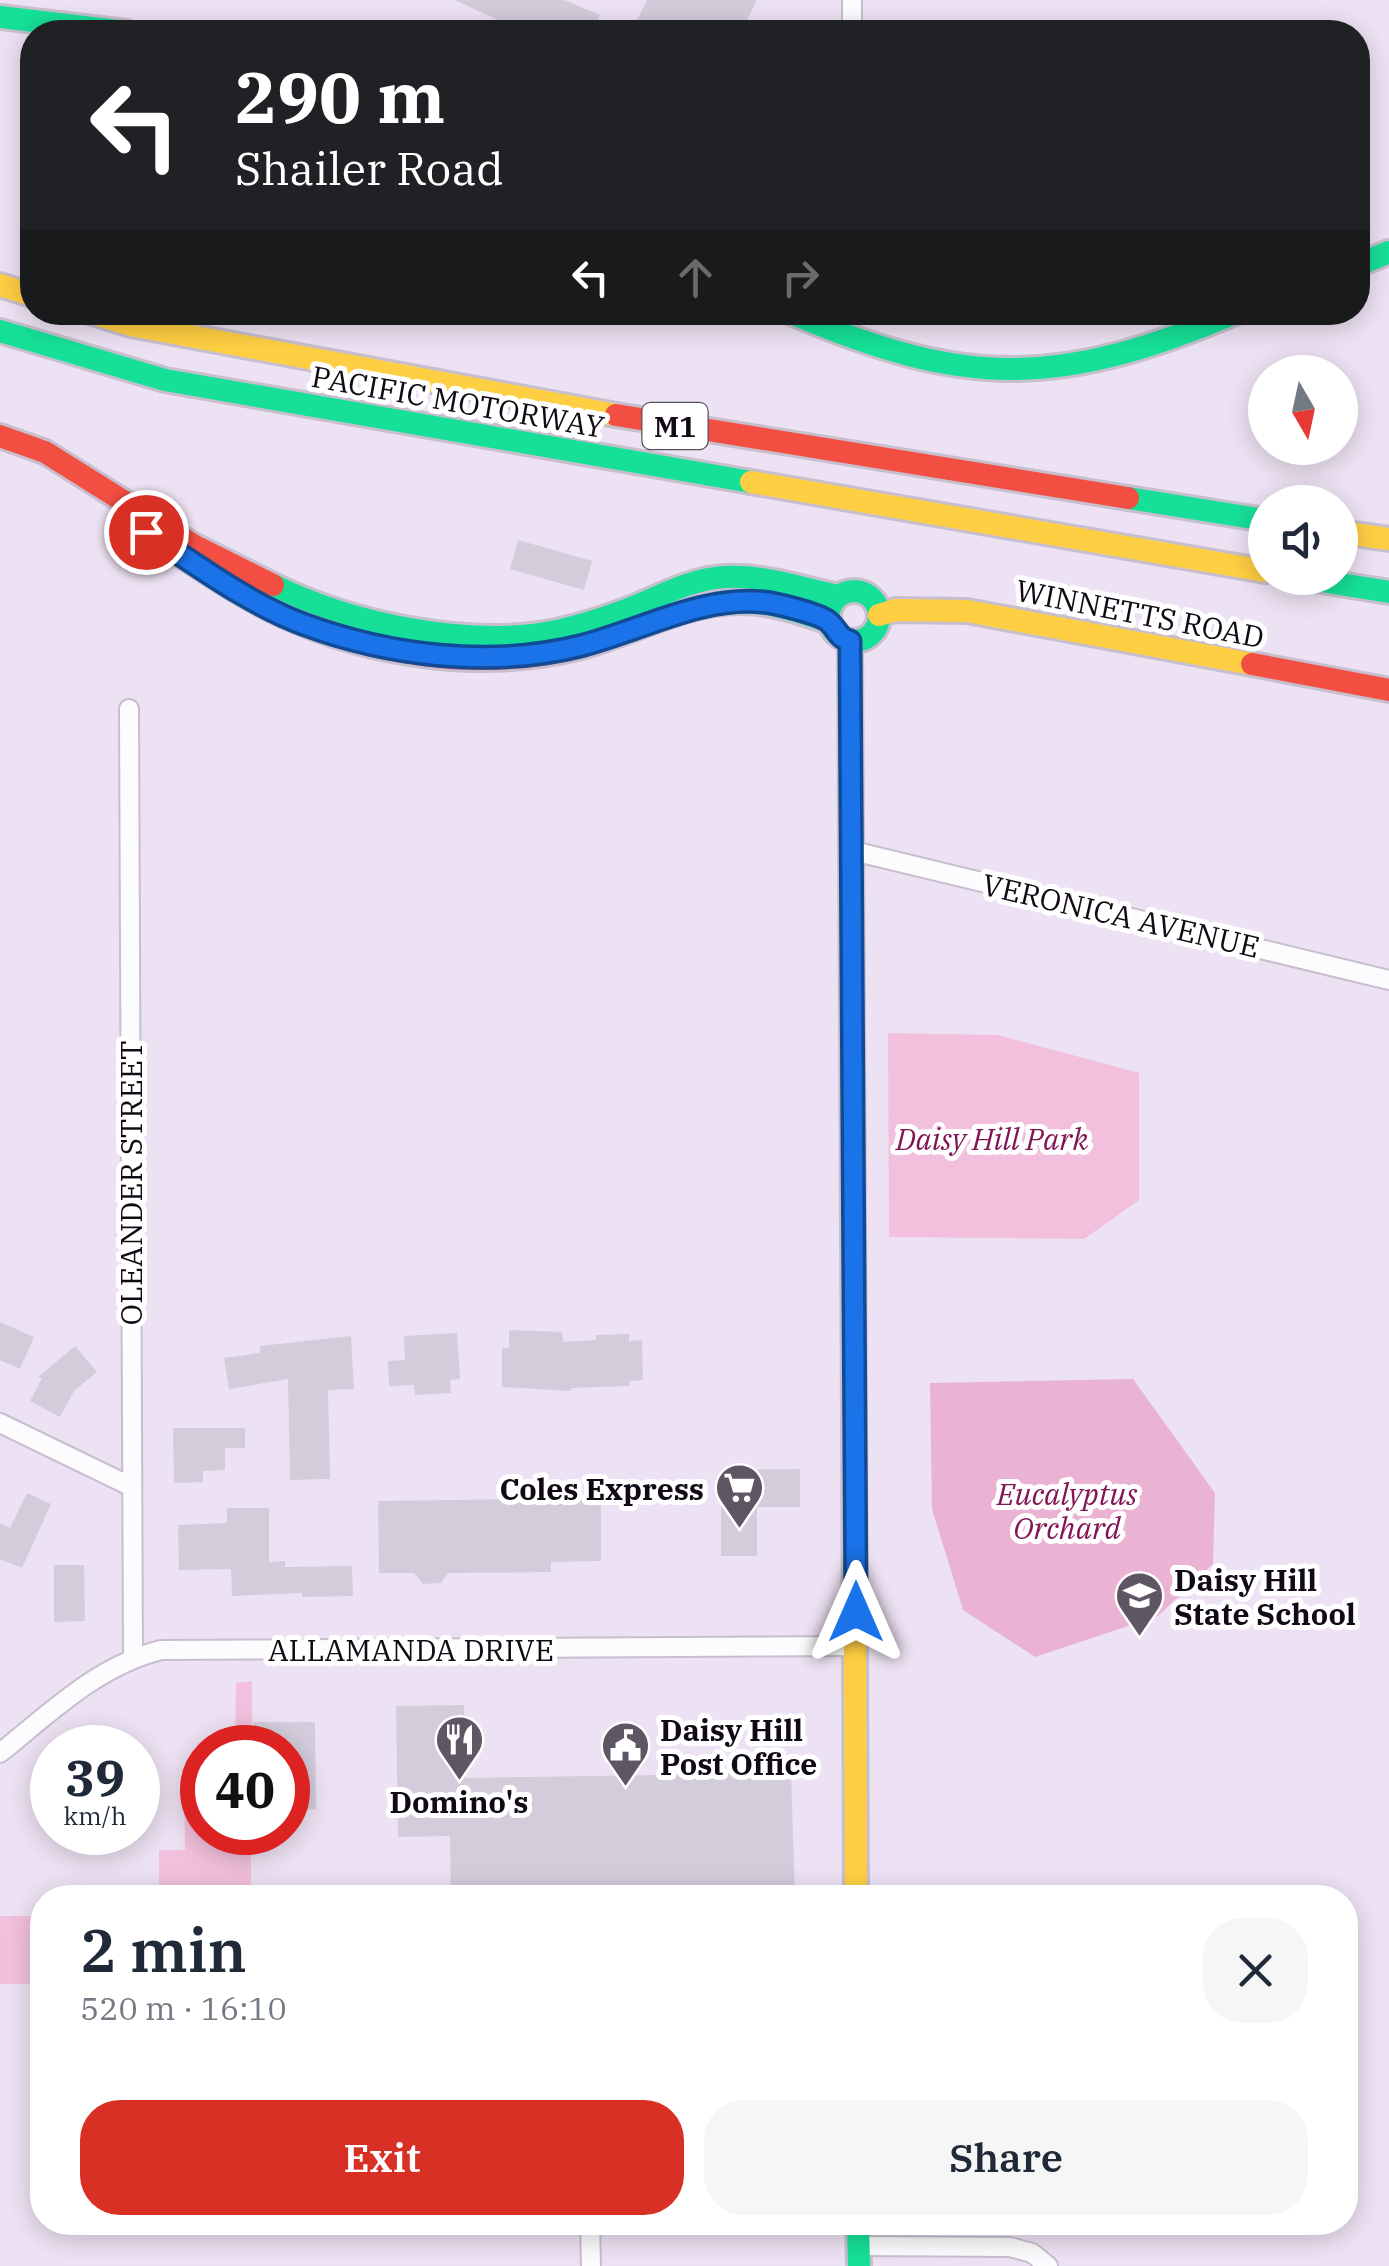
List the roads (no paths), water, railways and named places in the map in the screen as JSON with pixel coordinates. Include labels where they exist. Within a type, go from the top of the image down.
[{"type":"main road","points":[[0,17],[25,20]]},
{"type":"main road","name":"PACIFIC MOTORWAY","points":[[128,325],[675,426],[1248,517]]},
{"type":"main road","points":[[844,325],[922,362],[979,370],[1038,370],[1101,360],[1145,349],[1205,325]]},
{"type":"main road","name":"PACIFIC MOTORWAY","points":[[0,331],[165,380],[1248,568]]},
{"type":"main road","points":[[0,437],[45,452],[196,546],[306,600],[361,620],[482,636],[556,631],[620,612],[691,583],[751,577],[838,596],[853,591],[868,595],[880,614],[871,635],[850,641],[836,634],[829,622],[830,608],[838,596]]},
{"type":"main road","points":[[0,437],[90,500],[230,586],[302,624],[404,652],[487,656],[552,653],[734,600],[768,602],[829,622]]},
{"type":"main road","points":[[1358,535],[1389,539]]},
{"type":"main road","points":[[1358,587],[1389,592]]},
{"type":"main road","name":"WINNETTS ROAD","points":[[880,614],[895,610],[967,611],[1389,690]]},
{"type":"main road","points":[[850,641],[856,1885]]},
{"type":"street","name":"OLEANDER STREET","points":[[129,708],[130,1486],[134,1657]]},
{"type":"street","name":"VERONICA AVENUE","points":[[853,852],[1389,980]]},
{"type":"street","points":[[0,1423],[130,1486]]},
{"type":"street","name":"ALLAMANDA DRIVE","points":[[0,1753],[71,1695],[114,1666],[161,1650],[856,1646]]},
{"type":"street","points":[[590,2235],[591,2266]]},
{"type":"street","points":[[859,2245],[1010,2247],[1032,2253],[1048,2266]]},
{"type":"place","name":"Coles Express","points":[[739,1530]]},
{"type":"place","name":"Daisy Hill State School","points":[[1139,1638]]},
{"type":"place","name":"Domino's","points":[[459,1782]]},
{"type":"place","name":"Daisy Hill Post Office","points":[[625,1788]]},
{"type":"park label","name":"Daisy Hill Park","points":[[992,1138]]},
{"type":"park label","name":"Eucalyptus Orchard","points":[[1067,1510]]}]
